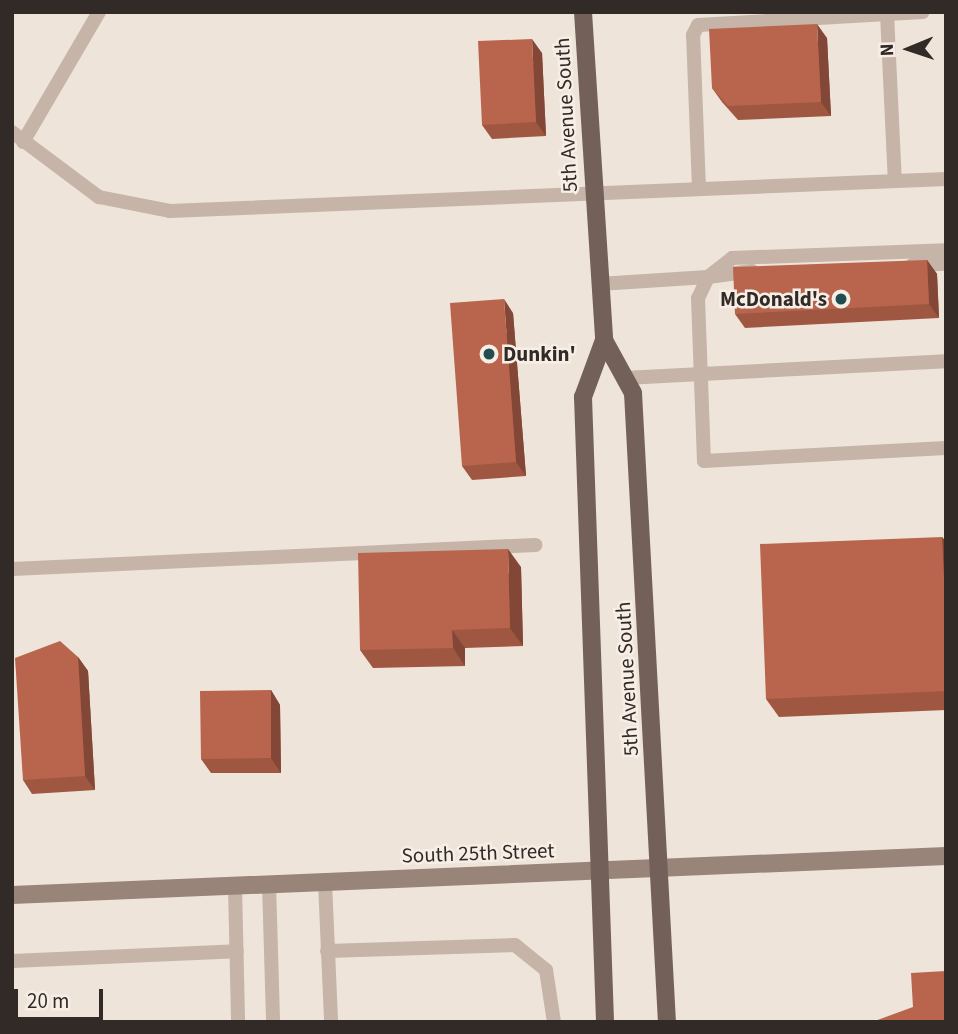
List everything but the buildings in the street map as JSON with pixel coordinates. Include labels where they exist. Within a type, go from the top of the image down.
[{"type":"main road","name":"5th Avenue South","points":[[583,12],[604,340],[633,393],[661,868],[667,1022]]},
{"type":"main road","name":"5th Avenue South","points":[[604,340],[583,397],[605,1022]]},
{"type":"street","name":"South 25th Street","points":[[12,895],[946,856]]},
{"type":"lane","points":[[99,12],[18,137],[99,197],[170,211],[946,179]]},
{"type":"lane","points":[[699,189],[693,36],[698,25],[923,12]]},
{"type":"lane","points":[[887,14],[895,181]]},
{"type":"lane","points":[[946,250],[732,258],[708,277],[695,324],[704,461],[946,448]]},
{"type":"lane","points":[[599,284],[946,264]]},
{"type":"lane","points":[[625,379],[946,361]]},
{"type":"lane","points":[[12,569],[535,545]]},
{"type":"lane","points":[[325,882],[331,1022]]},
{"type":"lane","points":[[269,884],[273,1022]]},
{"type":"lane","points":[[235,886],[238,1022]]},
{"type":"lane","points":[[327,951],[515,945],[546,970],[554,1022]]},
{"type":"lane","points":[[12,961],[237,951]]},
{"type":"place","name":"McDonald's","points":[[841,299]]},
{"type":"place","name":"Dunkin'","points":[[489,354]]}]
